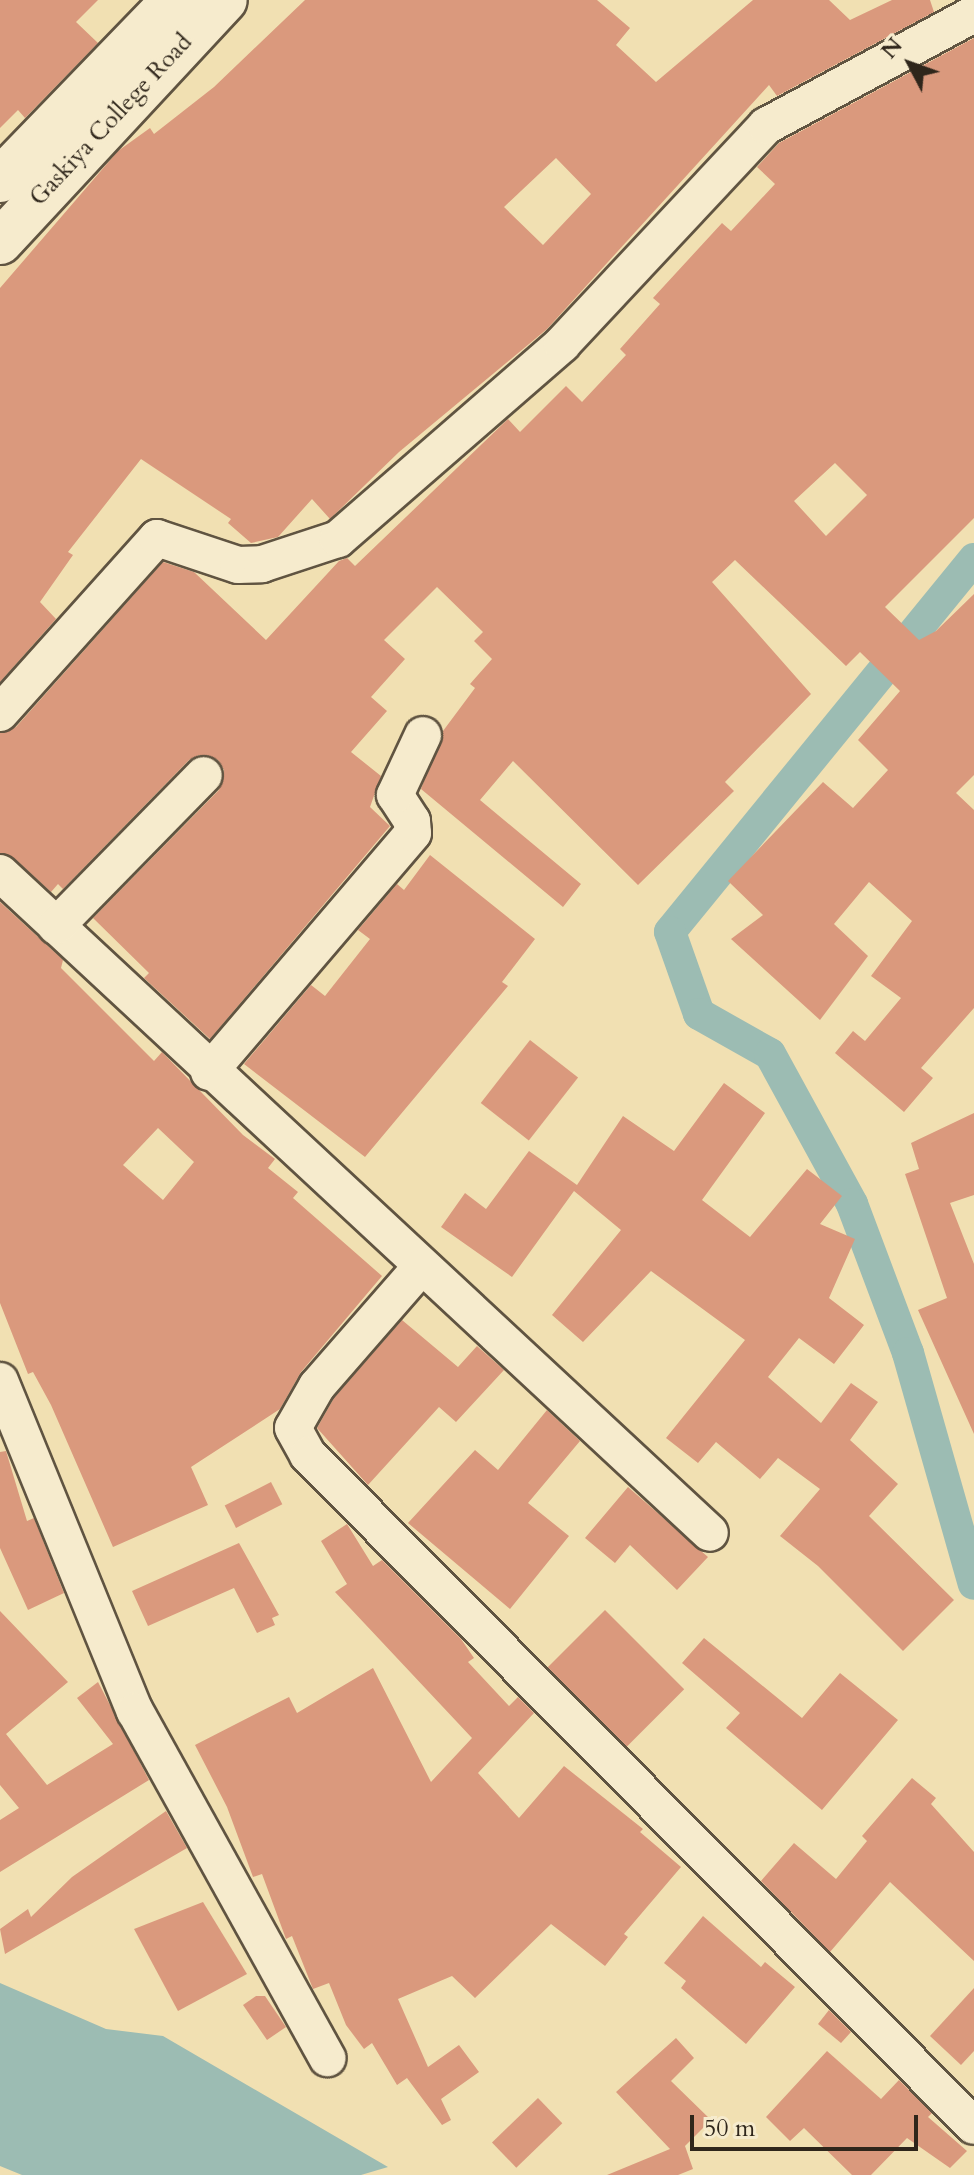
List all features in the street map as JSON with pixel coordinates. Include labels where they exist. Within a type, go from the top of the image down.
[{"type":"main road","name":"Gaskiya College Road","points":[[0,180],[174,0]]},
{"type":"main road","name":"Gaskiya College Road","points":[[5,226],[225,0]]},
{"type":"street","points":[[0,713],[157,538],[238,565],[262,564],[338,539],[562,344],[766,126],[974,14]]},
{"type":"street","points":[[209,1072],[413,833],[412,821],[395,795],[423,735]]},
{"type":"street","points":[[56,926],[204,775]]},
{"type":"street","points":[[6,891],[56,926],[420,1268],[710,1533]]},
{"type":"street","points":[[420,1268],[317,1386],[293,1428],[308,1455],[974,2126]]},
{"type":"street","points":[[0,1381],[135,1711],[327,2058]]},
{"type":"water","points":[[0,1983],[106,2029],[163,2036],[388,2167],[361,2175],[22,2175],[0,2166]]},
{"type":"building","points":[[0,0],[98,0],[76,22],[98,43],[25,118],[18,110],[0,128]]},
{"type":"building","points":[[305,0],[597,0],[630,28],[616,45],[656,82],[753,0],[829,0],[850,20],[892,0],[930,0],[934,12],[777,96],[769,85],[547,329],[399,452],[330,519],[312,499],[278,537],[251,543],[228,523],[231,519],[141,459],[68,552],[73,555],[40,602],[56,619],[0,682],[0,288],[118,151],[150,128],[154,134],[214,87]],"holes":[[[556,158],[591,194],[543,245],[504,207]]]},
{"type":"building","points":[[974,38],[974,518],[885,607],[919,640],[936,631],[974,594],[974,775],[956,793],[974,810],[974,1008],[921,1068],[933,1078],[904,1112],[835,1053],[853,1031],[865,1041],[901,998],[871,976],[912,921],[869,882],[834,924],[868,956],[820,1020],[731,939],[763,915],[728,881],[823,782],[853,808],[888,770],[858,740],[900,691],[860,652],[846,666],[735,560],[712,582],[811,694],[725,782],[734,791],[638,885],[513,761],[480,800],[581,884],[563,907],[421,789],[443,731],[475,688],[470,684],[492,659],[474,641],[483,632],[437,587],[384,640],[405,659],[371,697],[387,711],[351,752],[381,776],[370,807],[390,826],[210,1039],[144,978],[149,973],[93,918],[219,790],[224,770],[218,760],[199,755],[189,760],[63,889],[58,884],[51,892],[14,858],[0,853],[0,733],[16,727],[163,562],[194,572],[266,640],[339,561],[347,558],[355,566],[508,419],[520,432],[566,386],[582,402],[626,355],[620,349],[660,304],[653,298],[722,223],[731,231],[775,184],[757,167],[779,143]],"holes":[[[835,463],[867,495],[826,536],[794,501]]]},
{"type":"building","points":[[430,855],[535,939],[502,982],[508,986],[365,1157],[244,1064],[311,985],[325,996],[370,939],[358,930],[397,884],[404,890]]},
{"type":"building","points":[[0,902],[63,960],[61,968],[154,1061],[162,1052],[243,1135],[275,1159],[268,1168],[298,1192],[293,1198],[382,1276],[301,1372],[280,1409],[191,1467],[208,1505],[113,1547],[51,1405],[33,1372],[28,1374],[0,1303]],"holes":[[[158,1128],[194,1162],[163,1200],[123,1165]]]},
{"type":"building","points":[[530,1040],[578,1078],[529,1141],[481,1103]]},
{"type":"building","points":[[724,1083],[765,1113],[702,1200],[750,1237],[807,1169],[842,1196],[820,1224],[855,1239],[829,1298],[864,1325],[834,1364],[799,1338],[768,1377],[821,1423],[851,1383],[878,1402],[850,1440],[898,1484],[869,1516],[954,1600],[903,1651],[818,1566],[780,1536],[820,1489],[778,1458],[760,1479],[716,1442],[698,1463],[666,1438],[745,1340],[651,1271],[583,1342],[552,1315],[621,1230],[574,1191],[512,1277],[441,1227],[465,1193],[486,1209],[529,1151],[577,1185],[623,1116],[674,1151]]},
{"type":"building","points":[[974,1113],[974,1195],[950,1203],[974,1264],[974,1434],[918,1310],[947,1298],[905,1174],[919,1169],[911,1143]]},
{"type":"building","points":[[402,1320],[458,1367],[477,1346],[504,1370],[456,1422],[439,1407],[368,1485],[317,1428],[334,1398]]},
{"type":"building","points":[[547,1410],[580,1441],[528,1503],[569,1536],[510,1609],[408,1523],[475,1450],[498,1470]]},
{"type":"building","points":[[6,1451],[27,1521],[34,1518],[64,1593],[28,1610],[0,1548],[0,1452]]},
{"type":"building","points":[[271,1482],[282,1504],[236,1528],[225,1506]]},
{"type":"building","points":[[628,1487],[708,1557],[677,1590],[630,1545],[615,1563],[585,1538]]},
{"type":"building","points":[[347,1524],[373,1566],[382,1560],[461,1639],[474,1658],[468,1662],[509,1706],[518,1697],[534,1713],[478,1773],[519,1818],[564,1766],[643,1829],[640,1832],[681,1867],[624,1934],[628,1937],[605,1966],[551,1924],[475,1998],[452,1976],[398,1999],[428,2067],[459,2045],[479,2072],[441,2099],[451,2120],[442,2125],[407,2078],[397,2085],[372,2043],[364,2049],[346,2025],[329,1983],[313,1989],[292,1936],[286,1939],[262,1874],[253,1877],[227,1807],[195,1745],[289,1697],[297,1713],[373,1668],[431,1782],[472,1738],[335,1592],[347,1584],[321,1541]]},
{"type":"building","points":[[239,1543],[279,1615],[272,1618],[275,1625],[257,1633],[234,1588],[148,1626],[132,1591]]},
{"type":"building","points":[[605,1610],[684,1689],[627,1746],[548,1667]]},
{"type":"building","points":[[0,1611],[68,1682],[6,1734],[47,1785],[113,1744],[77,1698],[98,1682],[149,1780],[0,1872],[0,1820],[19,1808],[0,1785]]},
{"type":"building","points":[[704,1638],[802,1718],[840,1673],[898,1720],[822,1810],[726,1728],[740,1713],[682,1663]]},
{"type":"building","points":[[912,1778],[936,1798],[931,1804],[974,1852],[974,1961],[890,1882],[830,1952],[761,1881],[794,1843],[836,1879],[867,1841],[862,1836]]},
{"type":"building","points":[[166,1811],[187,1848],[5,1954],[0,1929],[28,1909],[31,1917],[72,1877]]},
{"type":"building","points":[[203,1902],[247,1974],[178,2011],[134,1929]]},
{"type":"building","points":[[703,1916],[761,1967],[765,1962],[795,1987],[746,2044],[681,1988],[686,1981],[664,1963]]},
{"type":"building","points":[[974,1988],[974,2051],[961,2065],[930,2036]]},
{"type":"building","points":[[256,1996],[265,1996],[286,2027],[267,2040],[243,2005]]},
{"type":"building","points":[[829,2010],[851,2032],[841,2043],[818,2024]]},
{"type":"building","points":[[676,2038],[694,2058],[671,2081],[711,2120],[685,2146],[693,2169],[678,2175],[607,2175],[670,2149],[616,2092]]},
{"type":"building","points":[[827,2051],[881,2099],[899,2080],[932,2113],[928,2117],[967,2151],[950,2168],[907,2138],[871,2175],[852,2175],[804,2128],[790,2141],[766,2117]]},
{"type":"building","points":[[538,2098],[562,2123],[516,2168],[492,2142]]},
{"type":"waterway","points":[[974,559],[670,932],[699,1014],[770,1054],[852,1204],[908,1353],[974,1584]]}]
